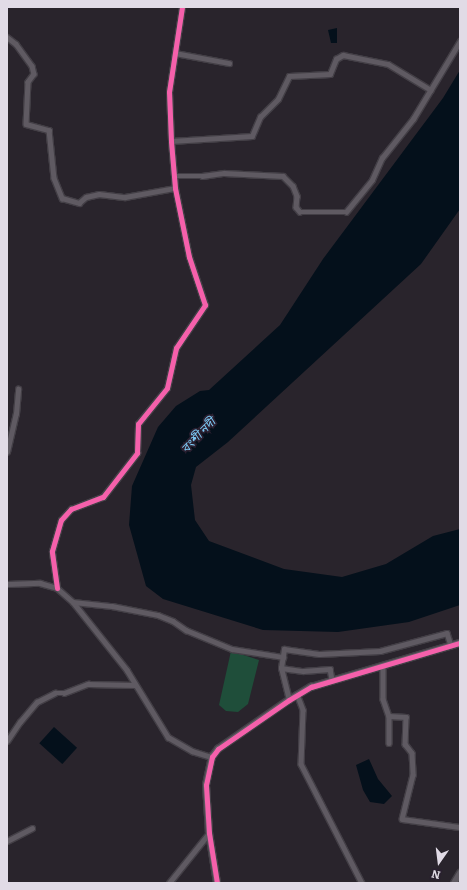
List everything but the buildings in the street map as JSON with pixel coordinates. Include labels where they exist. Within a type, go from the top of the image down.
[{"type":"main road","points":[[454,883],[460,873]]},
{"type":"street","points":[[57,588],[52,551],[61,520],[71,509],[103,497],[136,453],[138,424],[167,388],[176,348],[183,333],[204,308],[204,302],[189,256],[175,188],[171,142],[170,92],[182,7]]},
{"type":"street","points":[[7,37],[32,66],[34,74],[28,82],[26,124],[48,130],[54,178],[62,198],[79,203],[86,197],[98,194],[125,197],[175,188]]},
{"type":"street","points":[[174,176],[202,176],[224,173],[283,176],[294,186],[297,196],[296,207],[300,212],[346,212],[372,180],[382,158],[431,90],[460,41]]},
{"type":"street","points":[[175,53],[229,63]]},
{"type":"street","points":[[171,142],[252,136],[257,122],[278,99],[289,76],[330,74],[336,59],[343,55],[388,64],[431,90]]},
{"type":"street","points":[[7,452],[16,414],[18,389]]},
{"type":"street","points":[[7,584],[40,583],[57,588],[73,602],[126,670],[168,736],[192,751],[212,757]]},
{"type":"street","points":[[73,602],[112,606],[158,615],[173,621],[186,630],[232,649],[283,657]]},
{"type":"street","points":[[289,700],[280,668],[284,649],[320,654],[391,649],[447,633],[450,646]]},
{"type":"street","points":[[217,883],[209,833],[206,785],[212,757],[218,749],[297,694],[332,679],[460,643]]},
{"type":"street","points":[[383,665],[383,699],[388,716],[389,743]]},
{"type":"street","points":[[280,668],[303,671],[330,669],[332,679]]},
{"type":"street","points":[[7,741],[20,722],[37,702],[55,693],[64,693],[88,684],[135,685]]},
{"type":"street","points":[[297,694],[303,710],[301,764],[362,883]]},
{"type":"street","points":[[388,716],[406,717],[405,744],[412,753],[413,775],[402,820],[460,827]]},
{"type":"street","points":[[7,841],[32,828]]},
{"type":"street","points":[[170,883],[209,833]]},
{"type":"green space","points":[[231,651],[259,660],[248,704],[238,712],[226,711],[219,705]]},
{"type":"water","points":[[337,28],[337,43],[331,43],[328,30]]},
{"type":"water","name":"বংশী নদী","points":[[460,70],[460,209],[421,264],[228,442],[196,467],[191,485],[195,520],[209,541],[284,569],[342,577],[386,564],[433,536],[460,529],[460,605],[409,622],[338,632],[263,630],[163,599],[146,586],[129,525],[132,486],[158,427],[176,406],[200,391],[209,390],[280,325],[323,259],[443,98]]},
{"type":"water","points":[[54,727],[77,748],[62,764],[39,743]]},
{"type":"water","points":[[369,759],[378,779],[392,796],[384,804],[370,802],[363,790],[356,765]]},
{"type":"cycle path","points":[[57,588],[52,551],[61,520],[71,509],[103,497],[137,453],[138,424],[167,388],[176,348],[205,305],[189,257],[175,188],[171,141],[169,92],[182,7]]},
{"type":"cycle path","points":[[217,883],[209,833],[206,785],[212,757],[218,749],[289,700],[311,687],[460,643]]}]
